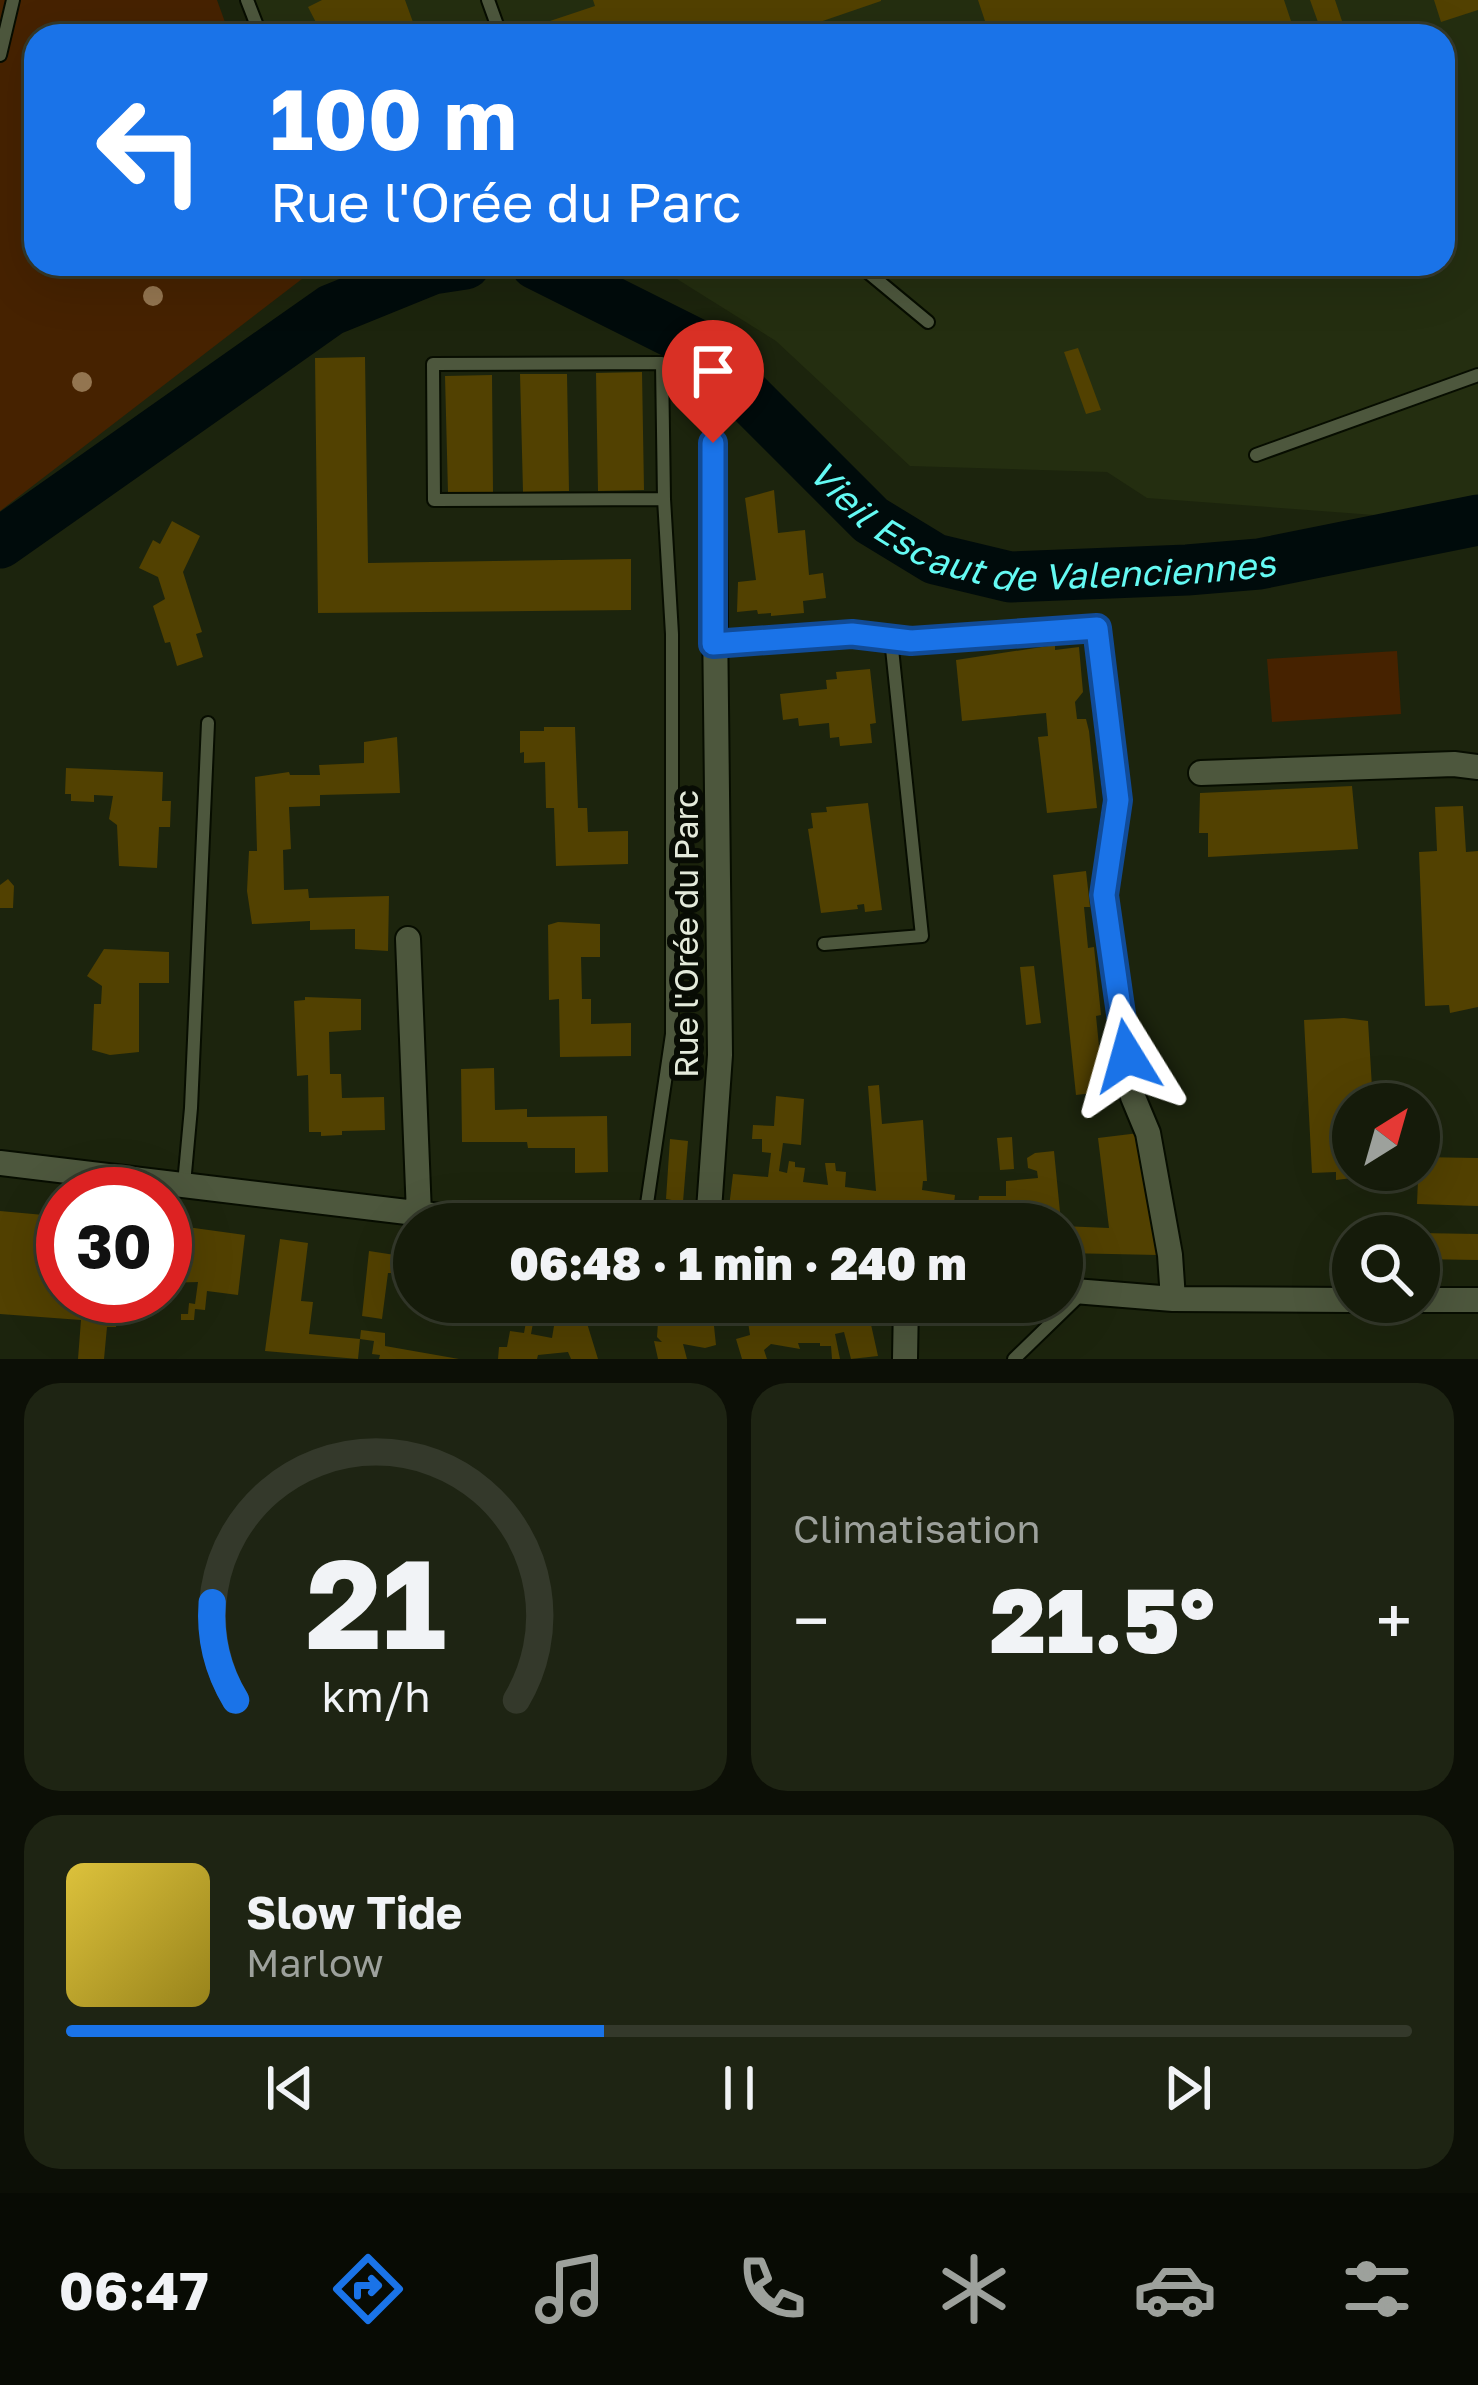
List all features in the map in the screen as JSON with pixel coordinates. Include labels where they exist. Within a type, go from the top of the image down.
[{"type":"street","name":"Rue l'Orée du Parc","points":[[709,1203],[720,1055],[713,443]]},
{"type":"street","points":[[713,644],[852,634],[891,639],[1097,628],[1118,800],[1104,895],[1133,1096],[1148,1133],[1173,1298]]},
{"type":"street","points":[[1202,773],[1478,767]]},
{"type":"street","points":[[408,939],[418,1203]]},
{"type":"street","points":[[0,1163],[36,1167]]},
{"type":"street","points":[[192,1186],[393,1211]]},
{"type":"street","points":[[1083,1292],[1332,1300]]},
{"type":"street","points":[[1440,1300],[1478,1300]]},
{"type":"street","points":[[905,1359],[906,1323]]},
{"type":"lane","points":[[1,48],[13,0]]},
{"type":"lane","points":[[872,276],[928,322]]},
{"type":"lane","points":[[648,1203],[672,1034],[671,634],[662,363],[433,364],[434,500],[664,499]]},
{"type":"lane","points":[[1256,455],[1478,375]]},
{"type":"lane","points":[[824,944],[922,936],[891,639]]},
{"type":"lane","points":[[186,1167],[208,723]]},
{"type":"lane","points":[[1014,1359],[1045,1323]]},
{"type":"shaded area","points":[[0,0],[217,0],[226,24],[24,24],[24,276],[306,276],[0,511]]},
{"type":"shaded area","points":[[240,0],[1478,0],[1478,495],[1401,517],[1147,498],[1107,472],[910,466],[776,341],[672,276],[1455,276],[1455,24],[249,24]]},
{"type":"shaded area","points":[[1397,651],[1401,714],[1272,722],[1267,659]]},
{"type":"building","points":[[322,0],[405,0],[414,24],[317,24],[308,7]]},
{"type":"building","points":[[593,0],[881,0],[814,24],[541,24],[595,6]]},
{"type":"building","points":[[978,0],[1284,0],[1292,24],[986,24]]},
{"type":"building","points":[[1310,0],[1335,0],[1343,24],[1319,24]]},
{"type":"building","points":[[1434,0],[1478,0],[1478,10],[1441,22]]},
{"type":"building","points":[[1078,348],[1101,410],[1086,414],[1064,352]]},
{"type":"building","points":[[365,357],[368,563],[631,559],[631,610],[318,613],[315,358]]},
{"type":"building","points":[[642,372],[644,490],[598,491],[596,373]]},
{"type":"building","points":[[520,374],[567,374],[569,491],[523,492]]},
{"type":"building","points":[[492,375],[493,492],[448,493],[445,376]]},
{"type":"building","points":[[774,490],[778,533],[805,530],[809,575],[823,573],[826,598],[803,601],[804,613],[737,612],[738,582],[756,580],[745,498]]},
{"type":"building","points":[[172,521],[200,536],[183,572],[202,632],[196,634],[203,657],[177,666],[153,606],[165,599],[158,577],[139,568],[153,540],[160,544]]},
{"type":"building","points":[[1055,645],[1055,650],[1079,647],[1083,692],[1075,702],[1077,719],[1086,719],[1089,731],[1097,808],[1047,813],[1038,737],[1048,736],[1046,713],[962,721],[956,660]]},
{"type":"building","points":[[870,669],[876,723],[870,724],[872,743],[840,746],[839,737],[830,738],[829,723],[799,726],[798,718],[783,720],[780,694],[827,689],[826,680],[837,679],[836,672]]},
{"type":"building","points":[[544,727],[575,727],[578,808],[587,808],[588,832],[628,831],[628,864],[556,866],[554,808],[546,808],[545,762],[524,763],[524,752],[520,753],[520,731],[544,731]]},
{"type":"building","points":[[397,737],[400,793],[320,795],[320,806],[289,807],[291,849],[283,850],[284,890],[308,889],[309,898],[389,896],[388,951],[355,949],[355,929],[310,930],[310,921],[252,924],[247,891],[249,851],[257,851],[255,777],[289,772],[320,775],[319,765],[364,763],[364,742]]},
{"type":"building","points":[[66,768],[163,772],[162,801],[171,801],[170,827],[159,827],[157,868],[119,866],[117,825],[109,819],[113,796],[94,795],[94,802],[71,801],[71,794],[65,794]]},
{"type":"building","points":[[1352,786],[1358,849],[1208,857],[1208,833],[1199,833],[1200,793]]},
{"type":"building","points":[[868,803],[882,910],[865,912],[864,904],[857,905],[858,909],[821,913],[808,829],[813,828],[811,813]]},
{"type":"building","points":[[1463,806],[1466,852],[1478,851],[1478,1007],[1450,1013],[1449,1005],[1425,1006],[1419,852],[1437,851],[1435,807]]},
{"type":"building","points":[[1086,871],[1088,948],[1094,947],[1100,1056],[1105,1056],[1109,1091],[1076,1095],[1053,875]]},
{"type":"building","points":[[8,879],[14,886],[13,908],[0,908],[0,885]]},
{"type":"building","points":[[600,924],[600,957],[581,957],[582,999],[591,999],[591,1024],[631,1023],[631,1056],[560,1057],[559,999],[549,1000],[548,925]]},
{"type":"building","points":[[104,949],[169,952],[169,983],[139,983],[139,1052],[110,1055],[92,1050],[94,1004],[101,1004],[102,986],[87,976]]},
{"type":"building","points":[[1034,966],[1041,1023],[1026,1025],[1020,967]]},
{"type":"building","points":[[305,997],[361,999],[361,1030],[329,1032],[330,1074],[341,1074],[342,1098],[384,1097],[385,1130],[321,1136],[321,1132],[309,1132],[308,1075],[297,1076],[294,1001]]},
{"type":"building","points":[[1304,1020],[1368,1021],[1372,1083],[1332,1083],[1332,1172],[1312,1173]]},
{"type":"building","points":[[494,1068],[495,1110],[527,1109],[527,1117],[607,1116],[608,1172],[575,1173],[575,1148],[462,1142],[461,1069]]},
{"type":"building","points":[[879,1085],[882,1124],[923,1120],[927,1181],[922,1190],[955,1195],[954,1203],[729,1203],[733,1174],[768,1177],[771,1153],[762,1152],[762,1139],[752,1139],[753,1125],[774,1126],[776,1096],[804,1099],[801,1145],[783,1143],[779,1171],[787,1173],[789,1161],[795,1162],[795,1167],[805,1168],[803,1182],[828,1185],[825,1163],[835,1163],[836,1171],[846,1172],[845,1187],[876,1191],[868,1086]]},
{"type":"building","points":[[1139,1133],[1158,1255],[1083,1253],[1083,1227],[1109,1228],[1098,1138]]},
{"type":"building","points":[[1012,1137],[1014,1169],[1000,1170],[997,1138]]},
{"type":"building","points":[[670,1139],[688,1141],[683,1202],[666,1199]]},
{"type":"building","points":[[1054,1151],[1059,1203],[978,1203],[979,1196],[1006,1196],[1006,1181],[1038,1178],[1037,1171],[1028,1168],[1027,1158]]},
{"type":"building","points":[[1440,1157],[1478,1158],[1478,1206],[1417,1204],[1418,1191],[1440,1191]]},
{"type":"building","points":[[0,1211],[36,1214],[36,1317],[0,1314]]},
{"type":"building","points":[[192,1228],[245,1235],[238,1295],[207,1291],[205,1310],[195,1309],[192,1320],[198,1282],[192,1282]]},
{"type":"building","points":[[1440,1233],[1478,1234],[1478,1260],[1440,1259]]},
{"type":"building","points":[[280,1239],[308,1243],[301,1301],[313,1302],[309,1334],[360,1339],[358,1359],[265,1351]]},
{"type":"building","points":[[369,1251],[393,1255],[382,1319],[362,1316]]},
{"type":"building","points":[[81,1323],[116,1323],[116,1327],[107,1327],[104,1359],[78,1359]]},
{"type":"building","points":[[526,1323],[533,1323],[587,1323],[598,1359],[571,1359],[568,1352],[538,1355],[537,1359],[498,1359],[499,1347],[507,1347],[510,1331],[524,1333]],"holes":[[[533,1323],[554,1326],[552,1338],[531,1334]]]},
{"type":"building","points":[[658,1323],[714,1323],[716,1345],[683,1344],[687,1359],[658,1359],[654,1341],[662,1342],[657,1337]]},
{"type":"building","points":[[748,1323],[871,1323],[878,1356],[851,1359],[844,1332],[835,1334],[840,1359],[832,1359],[831,1346],[798,1343],[800,1349],[771,1344],[764,1350],[767,1359],[742,1359],[736,1339],[750,1335]]},
{"type":"building","points":[[361,1330],[385,1333],[385,1346],[459,1359],[379,1359],[380,1355],[372,1354],[374,1341],[360,1339]]},
{"type":"waterway","name":"Vieil Escaut de Valenciennes","points":[[0,543],[331,310],[415,276]]},
{"type":"waterway","name":"Vieil Escaut de Valenciennes","points":[[560,276],[694,343],[871,520],[935,559],[1010,577],[1187,570],[1259,564],[1478,520]]},
{"type":"route","points":[[713,443],[713,644],[852,634],[911,641],[1097,628],[1118,800],[1104,895],[1127,1056]]}]
